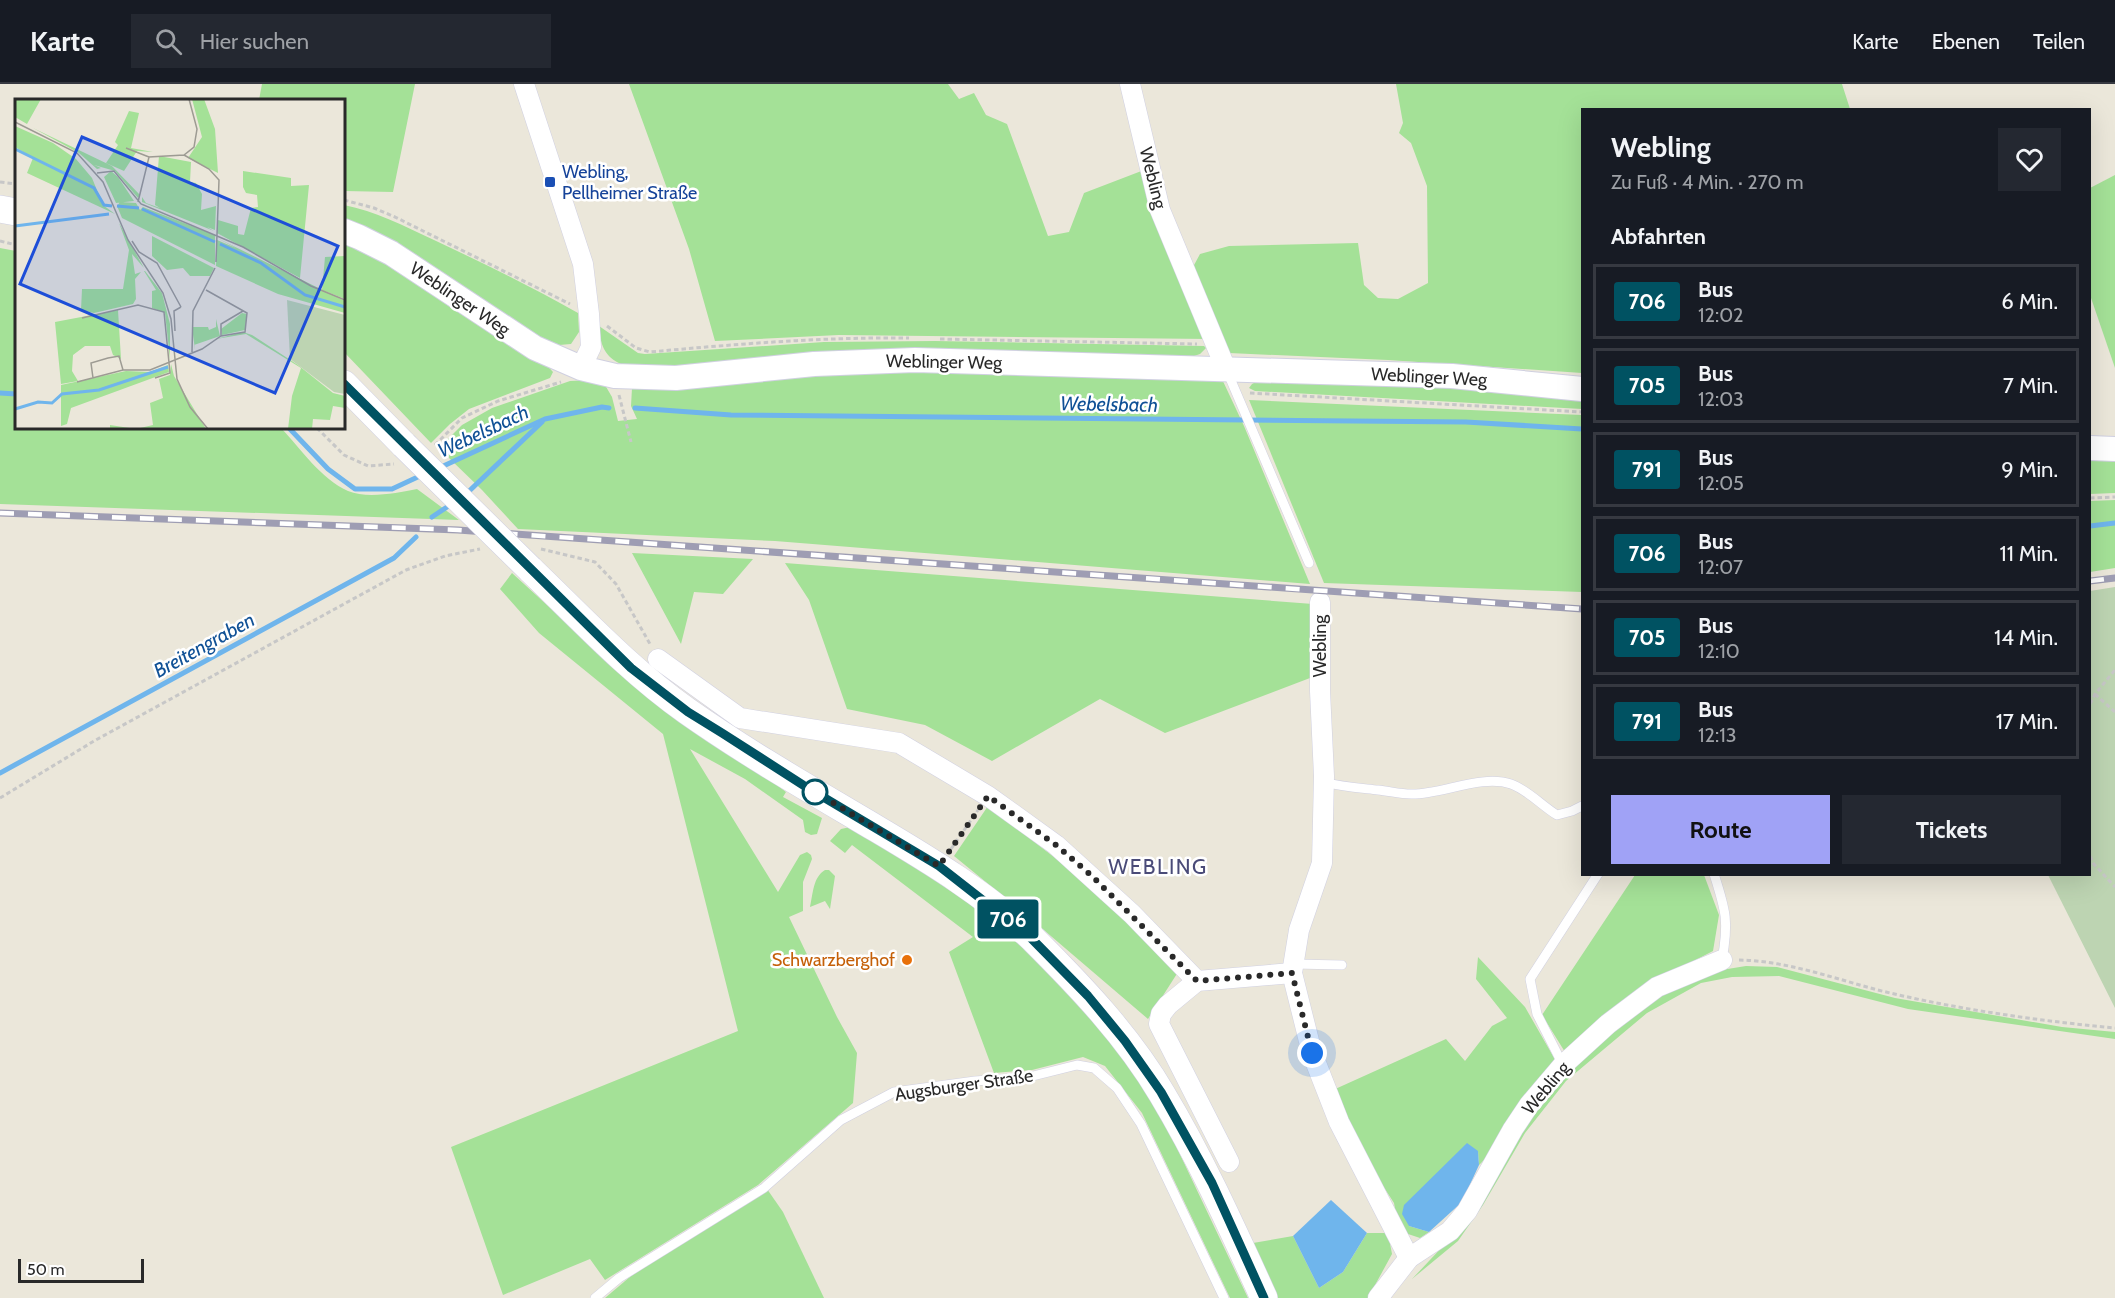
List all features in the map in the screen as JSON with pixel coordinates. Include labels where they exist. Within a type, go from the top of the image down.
[{"type":"main road","points":[[0,209],[15,212]]},
{"type":"main road","points":[[345,385],[399,454],[533,559],[631,668],[688,712],[939,866],[1031,938],[1088,996],[1125,1041],[1161,1092],[1212,1183],[1263,1298]]},
{"type":"street","points":[[524,84],[583,264],[591,347],[581,368]]},
{"type":"street","name":"Webling","points":[[1130,84],[1161,210],[1226,369]]},
{"type":"street","name":"Weblinger Weg","points":[[345,231],[391,253],[521,340],[581,368],[615,376],[676,378],[814,364],[915,360],[1452,376],[1581,389]]},
{"type":"street","points":[[2091,448],[2115,449]]},
{"type":"street","name":"Webling","points":[[1320,602],[1320,691],[1324,782],[1322,863],[1299,930],[1293,968],[1312,1053],[1339,1122],[1409,1258]]},
{"type":"street","points":[[658,659],[740,718],[899,743],[988,796],[1056,845],[1092,876],[1197,981]]},
{"type":"street","name":"Webling","points":[[1378,1298],[1409,1258],[1450,1231],[1467,1211],[1513,1129],[1529,1105],[1563,1065],[1608,1024],[1657,987],[1722,960]]},
{"type":"street","points":[[1229,1162],[1159,1024],[1161,1014],[1168,1005],[1197,981],[1293,968]]},
{"type":"lane","points":[[1226,369],[1309,563]]},
{"type":"lane","points":[[1324,782],[1349,788],[1412,794],[1470,784],[1510,783],[1557,815],[1581,806]]},
{"type":"lane","points":[[1563,1065],[1537,1014],[1530,979],[1597,876]]},
{"type":"lane","points":[[1715,876],[1725,906],[1727,932],[1722,960]]},
{"type":"lane","points":[[1293,968],[1342,965]]},
{"type":"lane","name":"Augsburger Straße","points":[[595,1298],[619,1278],[764,1188],[841,1120],[894,1092],[975,1081],[1029,1077],[1077,1065],[1094,1068],[1117,1088],[1141,1124],[1224,1298]]},
{"type":"path","points":[[0,182],[15,184]]},
{"type":"path","points":[[345,200],[374,208],[395,217],[589,314]]},
{"type":"path","points":[[0,241],[15,246]]},
{"type":"path","points":[[433,447],[462,418],[498,401],[561,381],[581,368]]},
{"type":"path","points":[[615,376],[630,442]]},
{"type":"path","points":[[1236,393],[1581,412]]},
{"type":"path","points":[[318,429],[344,455],[368,466],[399,454]]},
{"type":"path","points":[[2091,498],[2115,497]]},
{"type":"path","points":[[0,798],[94,741],[406,570],[445,556],[484,549]]},
{"type":"path","points":[[533,559],[546,549],[596,562],[616,584],[658,659]]},
{"type":"path","points":[[2091,702],[2115,670]]},
{"type":"path","points":[[2095,694],[2115,712]]},
{"type":"path","points":[[939,866],[988,796]]},
{"type":"path","points":[[2091,858],[2115,887]]},
{"type":"path","points":[[1722,960],[1785,965],[1912,998],[2029,1018],[2115,1028]]},
{"type":"green space","points":[[262,84],[415,84],[393,192],[345,191],[345,99],[259,99]]},
{"type":"green space","points":[[629,84],[948,84],[959,99],[974,93],[986,115],[1007,124],[1048,236],[1069,232],[1084,193],[1144,170],[1210,339],[839,335],[715,341],[689,249]]},
{"type":"green space","points":[[1396,84],[1842,84],[1850,108],[1581,108],[1581,373],[1388,360],[1229,353],[1193,267],[1200,254],[1229,246],[1358,243],[1364,285],[1378,298],[1398,299],[1428,283],[1427,186],[1411,143],[1399,133],[1403,123]]},
{"type":"green space","points":[[2115,175],[2115,368],[2091,298],[2091,187]]},
{"type":"green space","points":[[345,205],[401,224],[578,313],[579,332],[571,344],[559,345],[530,334],[345,222]]},
{"type":"green space","points":[[345,241],[372,254],[543,361],[553,372],[550,378],[469,409],[431,443],[345,353]]},
{"type":"green space","points":[[0,248],[15,251],[15,429],[282,429],[312,463],[338,486],[364,495],[391,494],[417,489],[459,520],[0,504]]},
{"type":"green space","points":[[599,326],[638,353],[645,354],[824,342],[935,341],[1204,346],[1206,348],[1200,354],[1191,357],[652,368],[629,366],[612,358],[605,351]]},
{"type":"green space","points":[[933,369],[1221,377],[1310,584],[775,541],[518,529],[449,458],[446,441],[462,425],[492,408],[570,381],[591,380],[605,385],[612,397],[618,421],[637,419],[631,406],[632,388],[809,373]]},
{"type":"green space","points":[[1262,379],[1392,382],[1581,396],[1581,409],[1255,391],[1249,388]]},
{"type":"green space","points":[[1249,400],[1581,415],[1581,592],[1324,583]]},
{"type":"green space","points":[[2091,456],[2115,457],[2115,493],[2091,494]]},
{"type":"green space","points":[[2115,500],[2115,568],[2091,572],[2091,501]]},
{"type":"green space","points":[[632,553],[753,559],[723,594],[694,592],[681,644]]},
{"type":"green space","points":[[785,563],[1313,604],[1310,678],[1165,733],[1100,699],[992,761],[925,725],[847,709],[809,600]]},
{"type":"green space","points":[[512,573],[571,627],[786,792],[783,797],[822,818],[817,834],[811,835],[805,832],[803,820],[745,779],[690,749],[778,892],[800,855],[807,852],[811,855],[812,859],[803,882],[803,911],[789,917],[857,1053],[853,1103],[758,1185],[605,1280],[590,1259],[503,1295],[451,1147],[738,1031],[663,734],[539,633],[500,589]]},
{"type":"green space","points":[[2115,587],[2115,1008],[2049,876],[2091,876],[2091,591]]},
{"type":"green space","points":[[988,806],[1098,891],[1180,969],[1148,1019],[954,856]]},
{"type":"green space","points":[[855,826],[1020,938],[1083,1005],[1136,1071],[1168,1129],[1248,1298],[1230,1298],[1142,1113],[1105,1066],[1083,1057],[1032,1070],[994,1073],[949,952],[973,937],[852,845],[845,853],[830,841],[841,829]]},
{"type":"green space","points":[[825,870],[829,870],[835,876],[830,909],[825,901],[810,907],[816,881]]},
{"type":"green space","points":[[1634,876],[1704,876],[1719,915],[1713,951],[1649,984],[1565,1052],[1542,1015]]},
{"type":"green space","points":[[1478,957],[1525,1007],[1557,1063],[1493,1151],[1479,1165],[1478,1151],[1409,1226],[1429,1232],[1420,1238],[1408,1234],[1397,1220],[1394,1203],[1365,1158],[1333,1090],[1446,1039],[1465,1061],[1492,1026],[1507,1018],[1476,979]]},
{"type":"green space","points":[[1746,966],[1777,967],[1895,998],[2062,1027],[2115,1032],[2115,1039],[1908,1009],[1779,976],[1732,977],[1701,983],[1647,1013],[1566,1081],[1525,1133],[1483,1205],[1458,1241],[1412,1279],[1446,1243],[1509,1146],[1577,1059],[1663,995],[1709,972]]},
{"type":"green space","points":[[767,1189],[783,1212],[824,1298],[605,1298],[631,1276]]},
{"type":"green space","points":[[1367,1233],[1388,1233],[1392,1254],[1368,1298],[1278,1298],[1253,1243],[1293,1236],[1319,1288],[1343,1272]]},
{"type":"water","points":[[1467,1143],[1478,1151],[1479,1165],[1462,1202],[1429,1232],[1409,1226],[1402,1214],[1404,1205]]},
{"type":"water","points":[[1331,1200],[1367,1233],[1343,1272],[1319,1288],[1293,1236]]},
{"type":"waterway","name":"Webelsbach","points":[[0,393],[15,394]]},
{"type":"waterway","name":"Webelsbach","points":[[439,468],[545,419],[602,407],[609,408]]},
{"type":"waterway","name":"Webelsbach","points":[[635,408],[731,415],[1466,422],[1581,429]]},
{"type":"waterway","name":"Breitengraben","points":[[466,494],[542,422]]},
{"type":"waterway","name":"Webelsbach","points":[[290,429],[328,469],[355,489],[392,489],[422,475]]},
{"type":"waterway","name":"Breitengraben","points":[[432,517],[453,503]]},
{"type":"waterway","name":"Webelsbach","points":[[2091,526],[2115,523]]},
{"type":"waterway","name":"Breitengraben","points":[[0,773],[394,558],[416,537]]},
{"type":"railway","points":[[0,513],[458,530],[1581,609]]},
{"type":"railway","points":[[2091,581],[2115,578]]},
{"type":"bus line","name":"706","points":[[345,385],[631,668],[688,712],[803,785],[939,866],[1031,938],[1088,996],[1125,1041],[1161,1092],[1212,1183],[1264,1298]]},
{"type":"place","name":"Webling, Pellheimer Straße","points":[[550,182]]},
{"type":"place","name":"Schwarzberghof","points":[[907,960]]},
{"type":"district","name":"WEBLING","points":[[1158,866]]},
{"type":"route","points":[[815,792],[939,866],[988,796],[1056,845],[1092,876],[1197,981],[1208,978],[1292,973],[1312,1053]]}]
